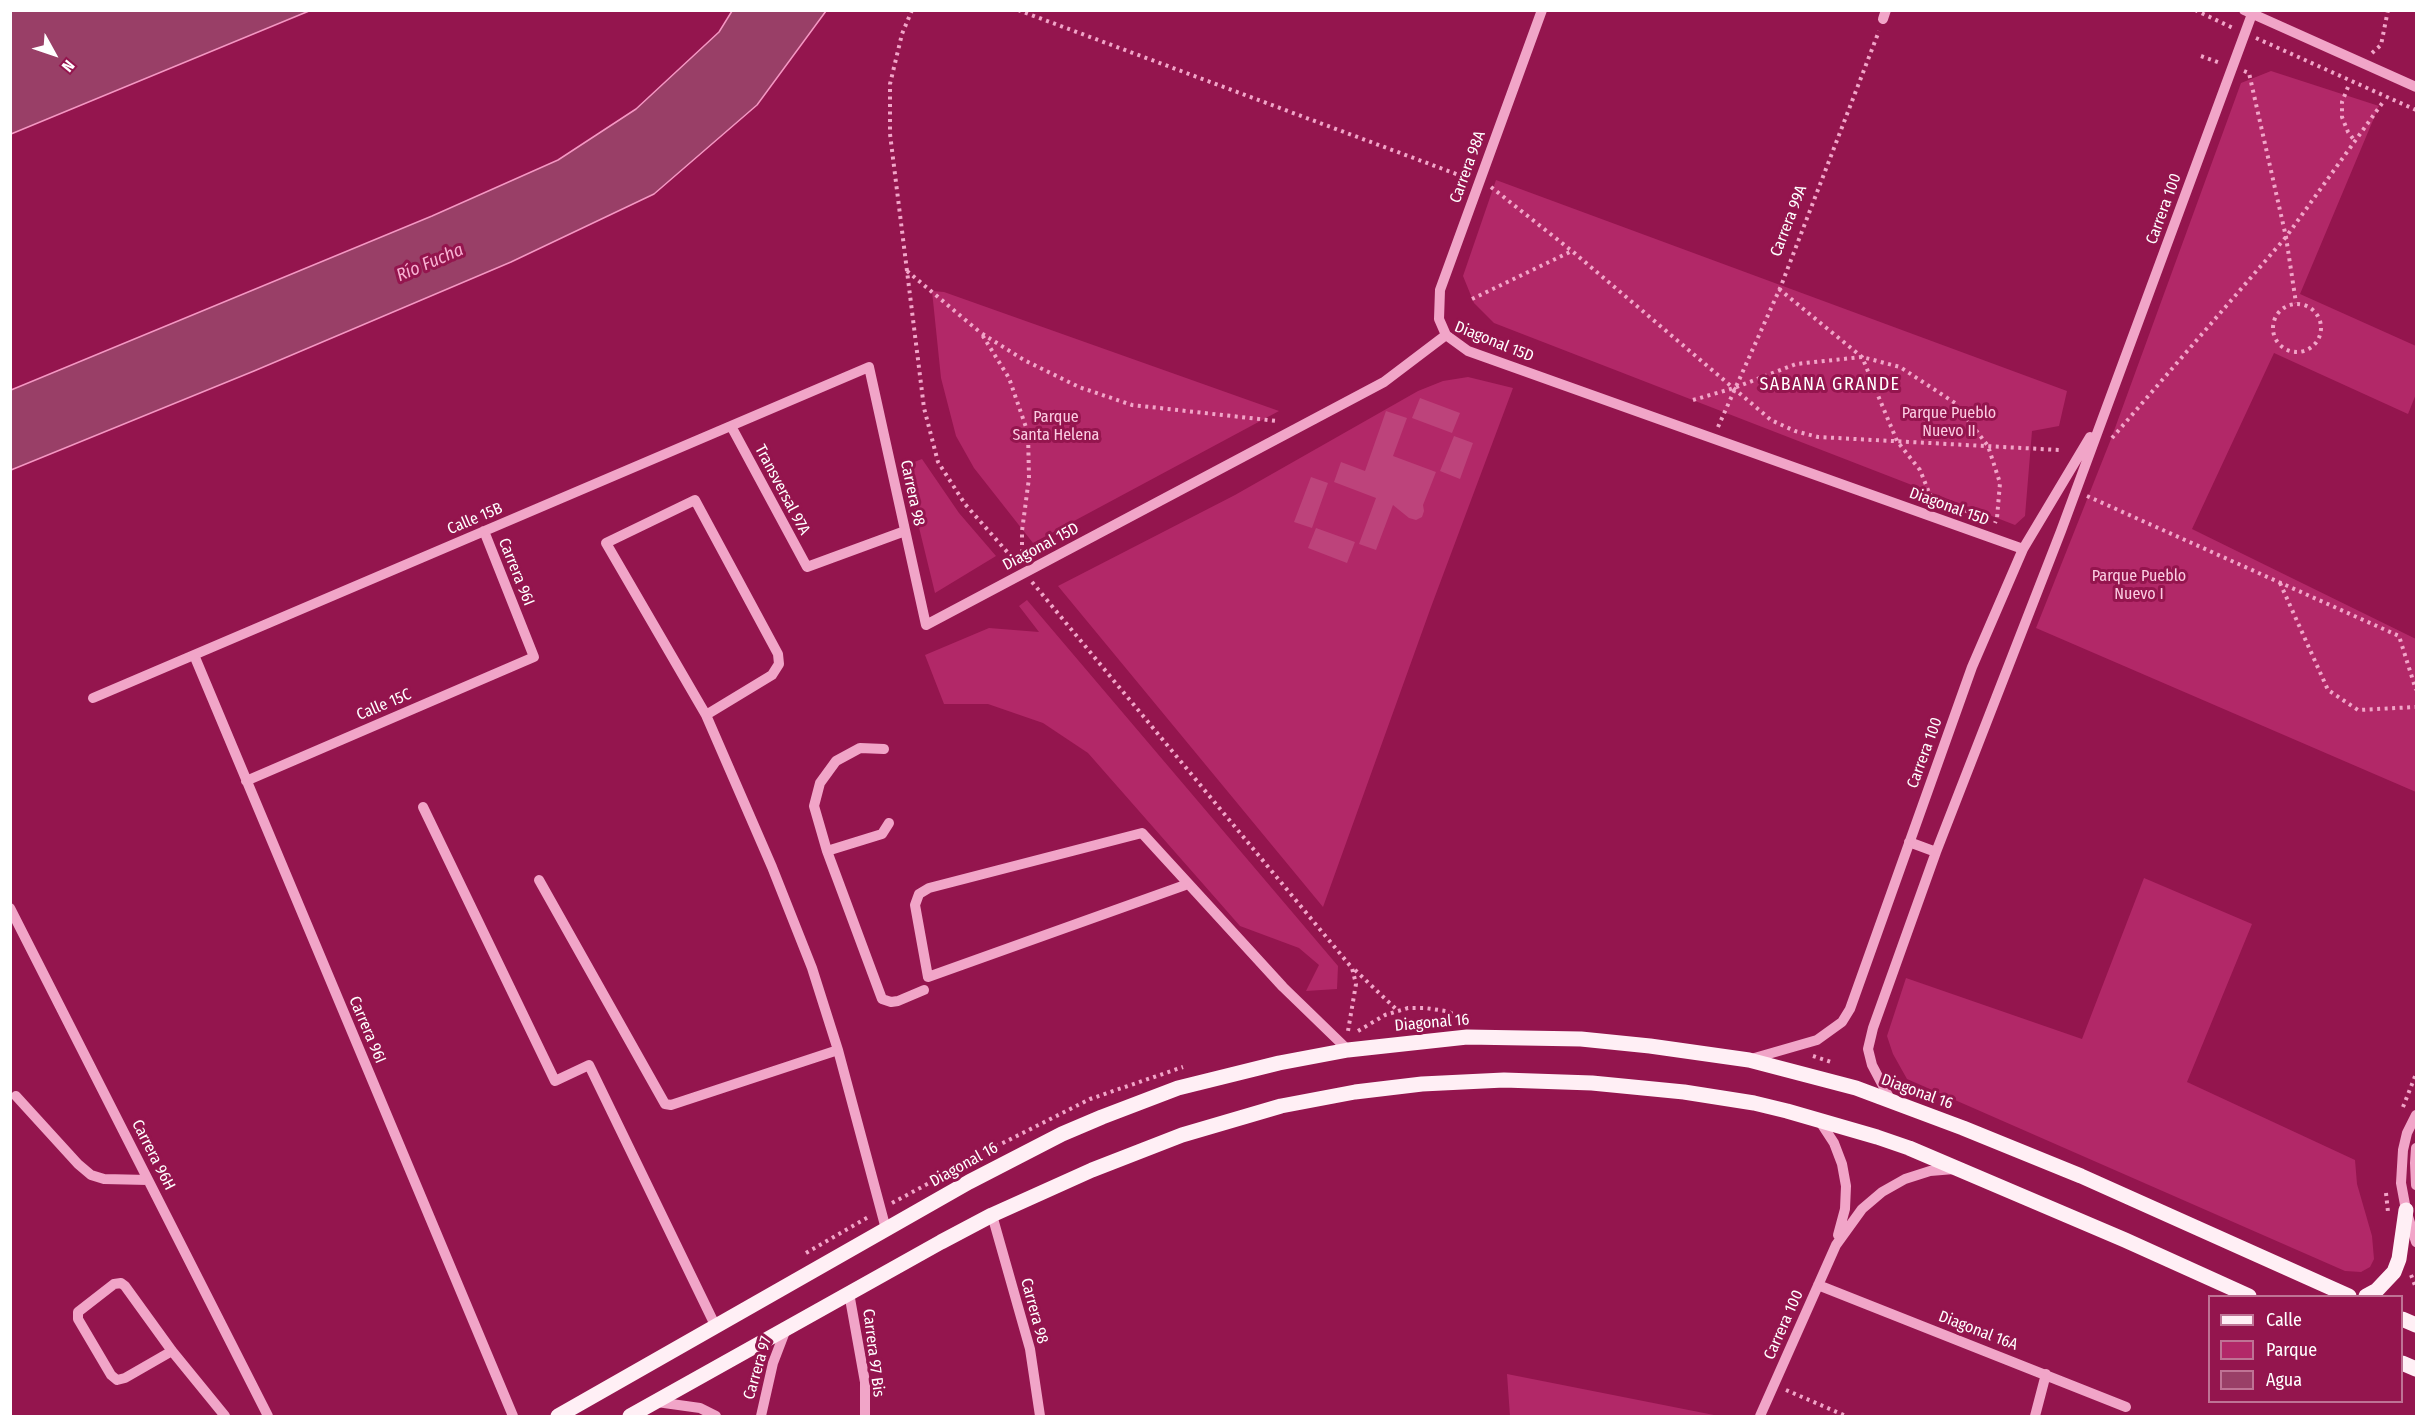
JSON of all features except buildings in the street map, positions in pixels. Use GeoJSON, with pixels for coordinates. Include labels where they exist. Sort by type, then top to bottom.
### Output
{"type":"FeatureCollection","features":[{"type":"Feature","properties":{"kind":"main road","name":"Diagonal 16"},"geometry":{"type":"LineString","coordinates":[[558,1416],[716,1328],[886,1229],[1062,1134],[1137,1103],[1215,1078],[1347,1050],[1467,1037],[1581,1039],[1650,1046],[1749,1060],[1824,1079],[1891,1101],[2081,1176],[2347,1295]]}},
{"type":"Feature","properties":{"kind":"main road"},"geometry":{"type":"LineString","coordinates":[[630,1416],[992,1215],[1138,1151],[1281,1106],[1332,1096],[1422,1084],[1504,1080],[1592,1083],[1719,1097],[1819,1120],[1877,1137],[1961,1169],[2248,1295]]}},
{"type":"Feature","properties":{"kind":"main road"},"geometry":{"type":"LineString","coordinates":[[2368,1295],[2377,1290],[2394,1272],[2399,1259],[2406,1210]]}},
{"type":"Feature","properties":{"kind":"street","name":"Carrera 98A"},"geometry":{"type":"LineString","coordinates":[[1446,335],[1439,319],[1440,290],[1542,10]]}},
{"type":"Feature","properties":{"kind":"street","name":"Carrera 100"},"geometry":{"type":"LineString","coordinates":[[1891,1101],[1872,1065],[1868,1049],[1873,1028],[1936,852],[2075,491],[2233,68],[2245,33],[2248,12]]}},
{"type":"Feature","properties":{"kind":"street"},"geometry":{"type":"LineString","coordinates":[[2248,12],[2416,87]]}},
{"type":"Feature","properties":{"kind":"street","name":"Diagonal 15D"},"geometry":{"type":"LineString","coordinates":[[926,625],[1384,382],[1446,335],[1468,351],[2023,549]]}},
{"type":"Feature","properties":{"kind":"street","name":"Calle 15B"},"geometry":{"type":"LineString","coordinates":[[93,698],[869,368]]}},
{"type":"Feature","properties":{"kind":"street","name":"Carrera 98"},"geometry":{"type":"LineString","coordinates":[[869,368],[926,625]]}},
{"type":"Feature","properties":{"kind":"street","name":"Carrera 100"},"geometry":{"type":"LineString","coordinates":[[1749,1060],[1821,1038],[1833,1031],[1846,1016],[1972,667],[2023,549],[2104,414]]}},
{"type":"Feature","properties":{"kind":"street","name":"Transversal 97A"},"geometry":{"type":"LineString","coordinates":[[731,426],[807,567],[905,531]]}},
{"type":"Feature","properties":{"kind":"street"},"geometry":{"type":"LineString","coordinates":[[706,715],[772,675],[779,664],[778,654],[695,500],[606,543],[706,715],[772,867],[804,948],[838,1050],[886,1229]]}},
{"type":"Feature","properties":{"kind":"street","name":"Carrera 96I"},"geometry":{"type":"LineString","coordinates":[[484,531],[534,657]]}},
{"type":"Feature","properties":{"kind":"street","name":"Carrera 96I"},"geometry":{"type":"LineString","coordinates":[[194,655],[513,1416]]}},
{"type":"Feature","properties":{"kind":"street","name":"Calle 15C"},"geometry":{"type":"LineString","coordinates":[[246,781],[534,657]]}},
{"type":"Feature","properties":{"kind":"street"},"geometry":{"type":"LineString","coordinates":[[884,749],[860,748],[836,762],[820,783],[814,806],[882,999],[891,1002],[898,1001],[924,990]]}},
{"type":"Feature","properties":{"kind":"street"},"geometry":{"type":"LineString","coordinates":[[423,807],[555,1081],[589,1065],[716,1328]]}},
{"type":"Feature","properties":{"kind":"street"},"geometry":{"type":"LineString","coordinates":[[828,851],[882,834],[889,823]]}},
{"type":"Feature","properties":{"kind":"street"},"geometry":{"type":"LineString","coordinates":[[1188,884],[928,977],[915,905],[919,894],[929,888],[1142,833],[1283,987],[1347,1050]]}},
{"type":"Feature","properties":{"kind":"street"},"geometry":{"type":"LineString","coordinates":[[1909,842],[1936,852]]}},
{"type":"Feature","properties":{"kind":"street"},"geometry":{"type":"LineString","coordinates":[[539,880],[665,1104],[671,1105],[838,1050]]}},
{"type":"Feature","properties":{"kind":"street","name":"Carrera 96H"},"geometry":{"type":"LineString","coordinates":[[10,908],[268,1416]]}},
{"type":"Feature","properties":{"kind":"street"},"geometry":{"type":"LineString","coordinates":[[16,1096],[78,1164],[91,1175],[104,1179],[148,1180]]}},
{"type":"Feature","properties":{"kind":"street"},"geometry":{"type":"LineString","coordinates":[[2416,1115],[2407,1134],[2401,1165],[2401,1183],[2406,1210],[2416,1242]]}},
{"type":"Feature","properties":{"kind":"street","name":"Carrera 100"},"geometry":{"type":"LineString","coordinates":[[1760,1416],[1836,1245],[1845,1209],[1846,1186],[1842,1164],[1834,1143],[1819,1120]]}},
{"type":"Feature","properties":{"kind":"street"},"geometry":{"type":"LineString","coordinates":[[2416,1148],[2416,1185]]}},
{"type":"Feature","properties":{"kind":"street","name":"Carrera 100"},"geometry":{"type":"LineString","coordinates":[[1836,1245],[1862,1209],[1882,1192],[1905,1179],[1930,1171],[1961,1169]]}},
{"type":"Feature","properties":{"kind":"street","name":"Carrera 98"},"geometry":{"type":"LineString","coordinates":[[992,1215],[1030,1348],[1040,1416]]}},
{"type":"Feature","properties":{"kind":"street"},"geometry":{"type":"LineString","coordinates":[[172,1351],[125,1378],[117,1380],[111,1375],[83,1329],[78,1319],[78,1312],[81,1307],[114,1284],[121,1283],[225,1416]]}},
{"type":"Feature","properties":{"kind":"street","name":"Diagonal 16A"},"geometry":{"type":"LineString","coordinates":[[1818,1285],[2126,1407]]}},
{"type":"Feature","properties":{"kind":"street","name":"Carrera 97 Bis"},"geometry":{"type":"LineString","coordinates":[[849,1293],[864,1372],[865,1416]]}},
{"type":"Feature","properties":{"kind":"street","name":"Carrera 97"},"geometry":{"type":"LineString","coordinates":[[761,1416],[773,1363],[786,1329]]}},
{"type":"Feature","properties":{"kind":"street"},"geometry":{"type":"LineString","coordinates":[[2035,1416],[2046,1374]]}},
{"type":"Feature","properties":{"kind":"street"},"geometry":{"type":"LineString","coordinates":[[656,1402],[700,1408],[716,1416]]}},
{"type":"Feature","properties":{"kind":"path"},"geometry":{"type":"LineString","coordinates":[[1018,10],[1493,188],[1771,420],[1795,431],[1818,437],[2059,450]]}},
{"type":"Feature","properties":{"kind":"path"},"geometry":{"type":"LineString","coordinates":[[2195,10],[2416,111]]}},
{"type":"Feature","properties":{"kind":"path"},"geometry":{"type":"LineString","coordinates":[[2381,45],[2388,10]]}},
{"type":"Feature","properties":{"kind":"path","name":"Carrera 99A"},"geometry":{"type":"LineString","coordinates":[[1713,439],[1779,289],[1885,15]]}},
{"type":"Feature","properties":{"kind":"path"},"geometry":{"type":"LineString","coordinates":[[2201,56],[2249,73],[2286,237],[2296,303]]}},
{"type":"Feature","properties":{"kind":"path"},"geometry":{"type":"LineString","coordinates":[[2348,87],[2342,102],[2342,117],[2354,140]]}},
{"type":"Feature","properties":{"kind":"path"},"geometry":{"type":"LineString","coordinates":[[2107,443],[2286,237],[2383,102]]}},
{"type":"Feature","properties":{"kind":"path"},"geometry":{"type":"LineString","coordinates":[[1472,299],[1572,252]]}},
{"type":"Feature","properties":{"kind":"path"},"geometry":{"type":"LineString","coordinates":[[907,271],[981,333],[1024,360],[1079,387],[1132,405],[1302,425]]}},
{"type":"Feature","properties":{"kind":"path"},"geometry":{"type":"LineString","coordinates":[[1779,289],[1862,357],[1897,441],[1920,470],[1930,495],[1974,514]]}},
{"type":"Feature","properties":{"kind":"path"},"geometry":{"type":"LineString","coordinates":[[2296,303],[2310,307],[2320,320],[2321,327],[2317,342],[2297,353],[2289,351],[2275,341],[2272,324],[2280,309],[2296,303]]}},
{"type":"Feature","properties":{"kind":"path"},"geometry":{"type":"LineString","coordinates":[[981,333],[1009,378],[1028,433],[1029,478],[1021,551],[1025,573]]}},
{"type":"Feature","properties":{"kind":"path"},"geometry":{"type":"LineString","coordinates":[[1693,400],[1734,388],[1796,364],[1862,357],[1900,367],[1955,403],[1988,446],[2000,483],[1998,518],[1995,524],[1984,519]]}},
{"type":"Feature","properties":{"kind":"path"},"geometry":{"type":"LineString","coordinates":[[2075,491],[2398,636],[2416,690]]}},
{"type":"Feature","properties":{"kind":"path"},"geometry":{"type":"LineString","coordinates":[[2280,583],[2328,690],[2358,710],[2416,707]]}},
{"type":"Feature","properties":{"kind":"path"},"geometry":{"type":"LineString","coordinates":[[1352,968],[1397,1010]]}},
{"type":"Feature","properties":{"kind":"path"},"geometry":{"type":"LineString","coordinates":[[1334,1036],[1354,1032],[1397,1010],[1425,1008],[1446,1011],[1471,1021]]}},
{"type":"Feature","properties":{"kind":"path"},"geometry":{"type":"LineString","coordinates":[[1788,1049],[1833,1063]]}},
{"type":"Feature","properties":{"kind":"path"},"geometry":{"type":"LineString","coordinates":[[981,1155],[1090,1098],[1171,1070],[1193,1065]]}},
{"type":"Feature","properties":{"kind":"path"},"geometry":{"type":"LineString","coordinates":[[800,1257],[941,1176]]}},
{"type":"Feature","properties":{"kind":"path"},"geometry":{"type":"LineString","coordinates":[[1783,1389],[1846,1416]]}},
{"type":"Feature","properties":{"kind":"green space","name":"Parque Pueblo Nuevo I"},"geometry":{"type":"Polygon","coordinates":[[[2271,71],[2379,106],[2300,294],[2416,346],[2416,394],[2408,414],[2274,353],[2192,529],[2416,639],[2416,792],[2036,628],[2111,439],[2241,83],[2271,71]]]}},
{"type":"Feature","properties":{"kind":"green space","name":"Parque Pueblo Nuevo II"},"geometry":{"type":"Polygon","coordinates":[[[1496,180],[2067,391],[2059,426],[2032,431],[2025,516],[2015,525],[1494,323],[1474,303],[1463,276],[1496,180]]]}},
{"type":"Feature","properties":{"kind":"green space","name":"Parque Santa Helena"},"geometry":{"type":"Polygon","coordinates":[[[932,291],[944,292],[1279,411],[1033,543],[974,468],[956,436],[941,378],[932,291]]]}},
{"type":"Feature","properties":{"kind":"green space"},"geometry":{"type":"Polygon","coordinates":[[[1468,377],[1513,388],[1323,907],[1058,586],[1235,495],[1418,391],[1443,381],[1468,377]]]}},
{"type":"Feature","properties":{"kind":"green space"},"geometry":{"type":"Polygon","coordinates":[[[922,459],[959,513],[996,556],[935,593],[904,466],[922,459]]]}},
{"type":"Feature","properties":{"kind":"green space"},"geometry":{"type":"Polygon","coordinates":[[[1027,600],[1338,966],[1337,989],[1306,991],[1319,965],[1299,948],[1240,926],[1088,753],[1043,723],[988,704],[944,704],[925,655],[989,628],[1039,632],[1019,606],[1027,600]]]}},
{"type":"Feature","properties":{"kind":"green space"},"geometry":{"type":"Polygon","coordinates":[[[2144,878],[2252,924],[2187,1082],[2355,1160],[2357,1184],[2372,1236],[2374,1259],[2370,1267],[2361,1272],[2345,1271],[1907,1079],[1893,1054],[1887,1036],[1906,978],[2082,1039],[2144,878]]]}},
{"type":"Feature","properties":{"kind":"green space"},"geometry":{"type":"Polygon","coordinates":[[[1507,1374],[1719,1416],[1510,1416],[1507,1374]]]}},
{"type":"Feature","properties":{"kind":"water"},"geometry":{"type":"Polygon","coordinates":[[[11,10],[309,10],[309,11],[11,134],[11,10]]]}},
{"type":"Feature","properties":{"kind":"water","name":"Río Fucha"},"geometry":{"type":"Polygon","coordinates":[[[732,11],[826,11],[757,105],[654,194],[511,262],[254,371],[11,470],[11,390],[432,216],[558,160],[636,109],[719,32],[732,11]]]}},
{"type":"Feature","properties":{"kind":"district","name":"SABANA GRANDE"},"geometry":{"type":"Point","coordinates":[1830,385]}}]}
